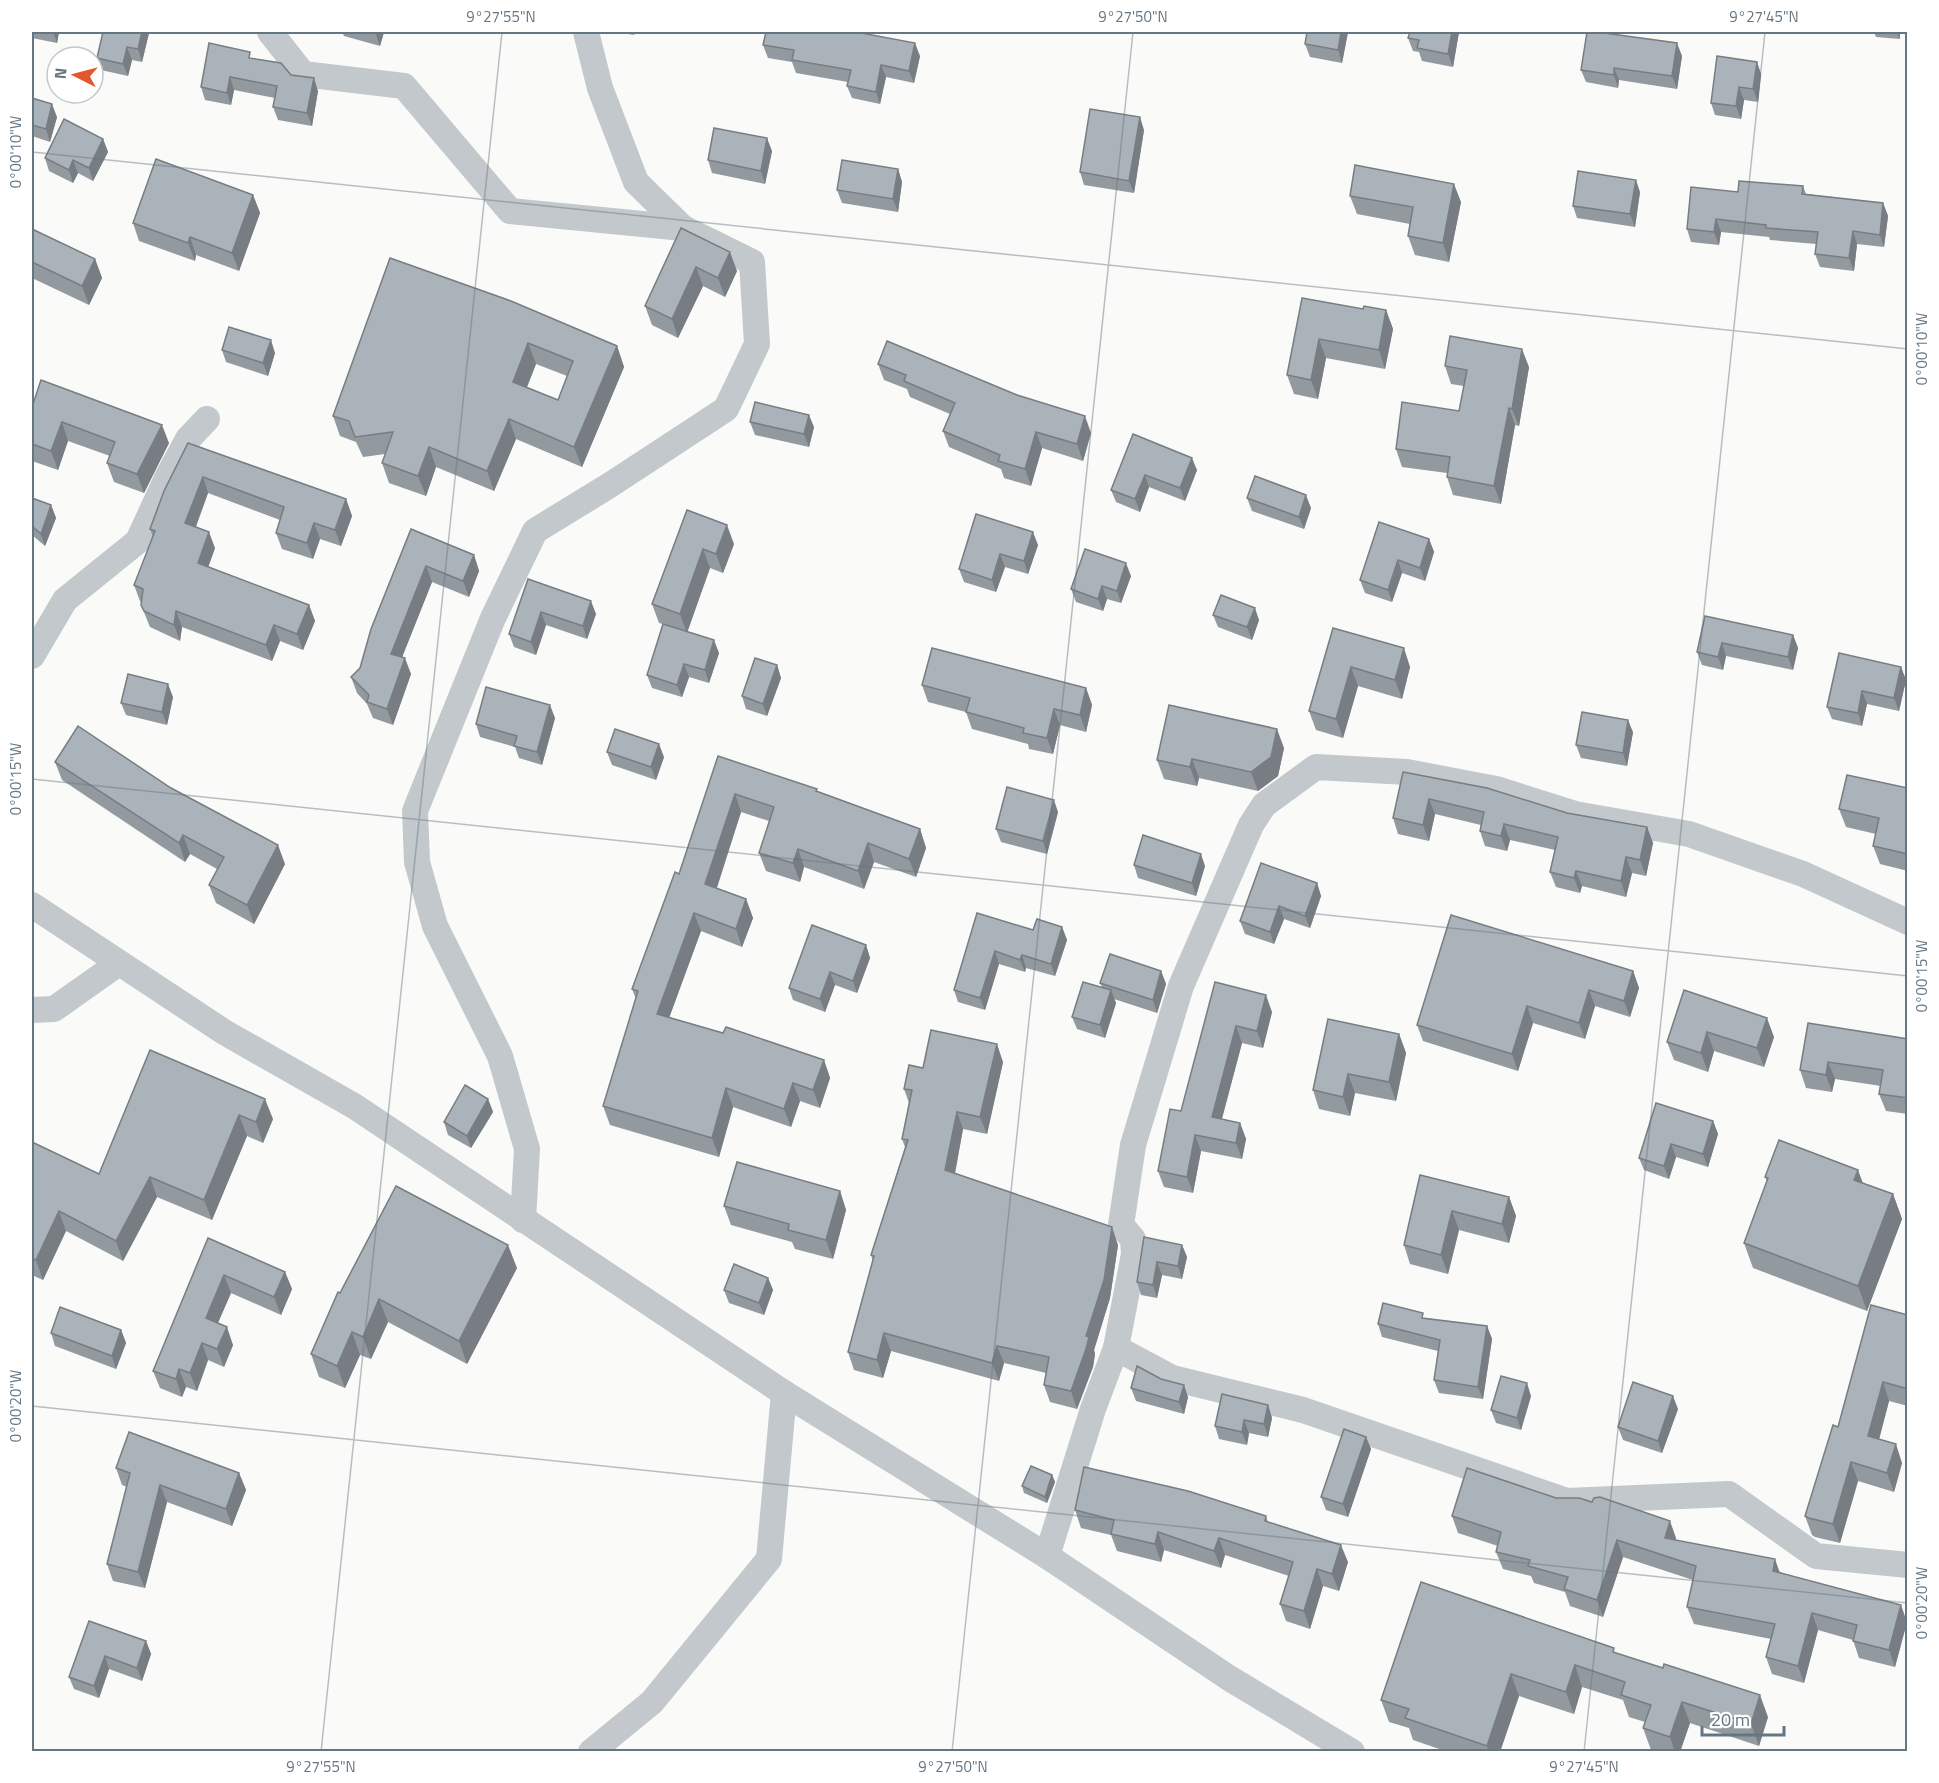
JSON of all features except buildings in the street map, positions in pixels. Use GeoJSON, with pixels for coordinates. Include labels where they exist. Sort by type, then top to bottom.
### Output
{"type":"FeatureCollection","features":[{"type":"Feature","properties":{"kind":"street"},"geometry":{"type":"LineString","coordinates":[[270,32],[303,74],[404,86],[510,211],[683,228]]}},
{"type":"Feature","properties":{"kind":"street"},"geometry":{"type":"LineString","coordinates":[[523,1220],[527,1149],[500,1056],[435,926],[417,862],[415,811],[493,618],[535,531],[726,409],[757,344],[752,262],[683,228],[636,182],[600,88],[586,32]]}},
{"type":"Feature","properties":{"kind":"street"},"geometry":{"type":"LineString","coordinates":[[32,656],[65,600],[138,541],[188,439],[207,419]]}},
{"type":"Feature","properties":{"kind":"street"},"geometry":{"type":"LineString","coordinates":[[1047,1556],[1093,1409],[1116,1348],[1134,1254],[1133,1239],[1121,1225],[1133,1145],[1181,986],[1251,825],[1264,805],[1316,767],[1407,772],[1496,789],[1575,814],[1689,834],[1803,873],[1908,922]]}},
{"type":"Feature","properties":{"kind":"street"},"geometry":{"type":"LineString","coordinates":[[32,905],[224,1032],[354,1106],[784,1392],[1047,1556],[1229,1678],[1352,1752]]}},
{"type":"Feature","properties":{"kind":"street"},"geometry":{"type":"LineString","coordinates":[[32,1010],[54,1009],[120,963]]}},
{"type":"Feature","properties":{"kind":"street"},"geometry":{"type":"LineString","coordinates":[[1116,1348],[1172,1378],[1303,1410],[1567,1501],[1729,1494],[1816,1556],[1908,1566]]}},
{"type":"Feature","properties":{"kind":"street"},"geometry":{"type":"LineString","coordinates":[[591,1752],[651,1702],[769,1559],[784,1392]]}}]}
